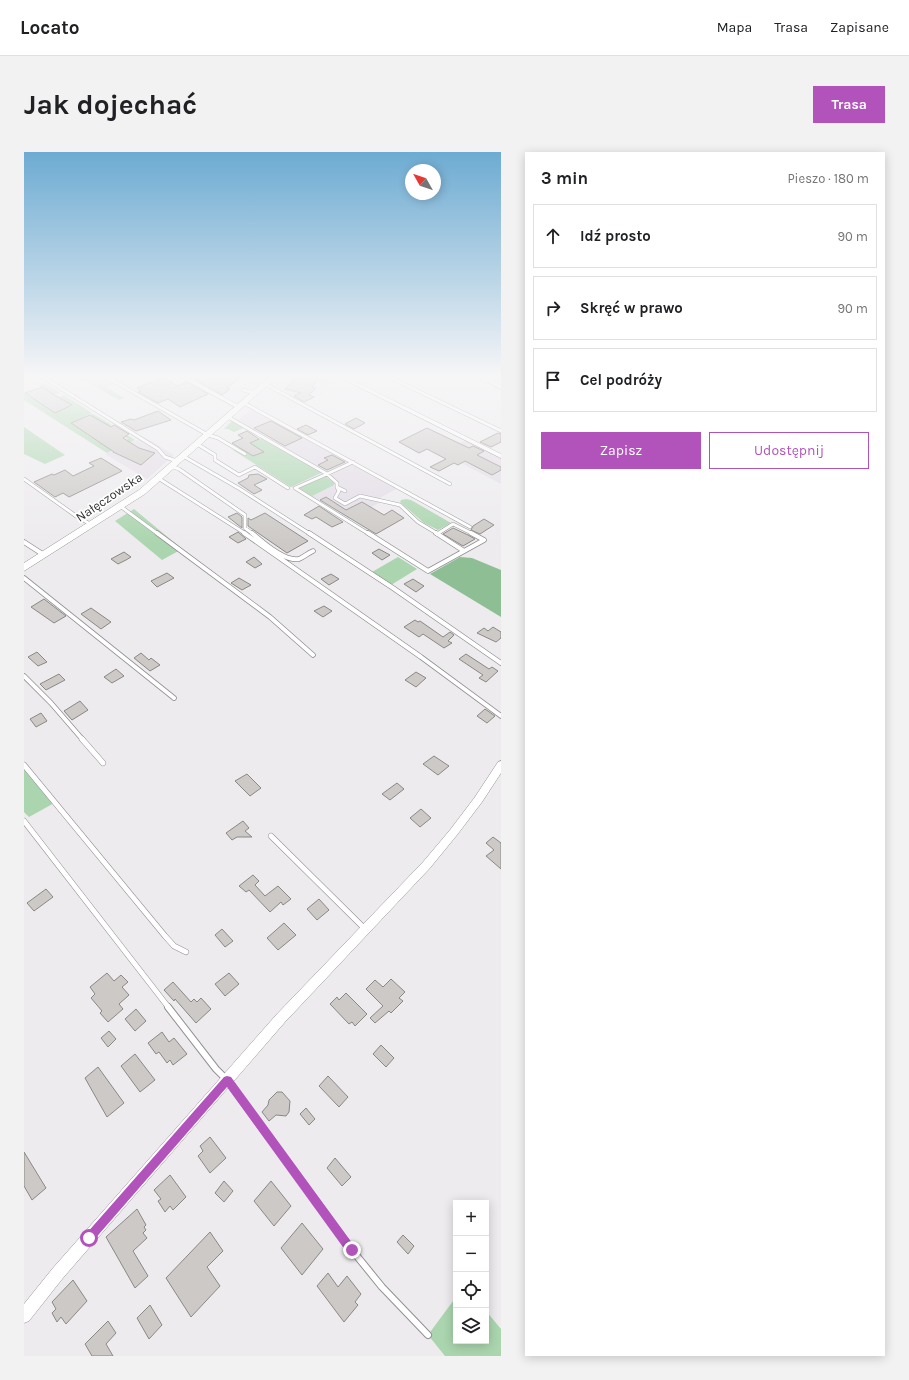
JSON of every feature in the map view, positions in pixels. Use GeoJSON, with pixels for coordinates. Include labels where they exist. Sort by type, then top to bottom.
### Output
{"type":"FeatureCollection","features":[{"type":"Feature","properties":{"kind":"main road","name":"Nałęczowska"},"geometry":{"type":"LineString","coordinates":[[24,568],[142,492],[211,432]]}},
{"type":"Feature","properties":{"kind":"street"},"geometry":{"type":"LineString","coordinates":[[453,432],[501,456]]}},
{"type":"Feature","properties":{"kind":"street"},"geometry":{"type":"LineString","coordinates":[[24,1315],[58,1273],[281,1019],[437,852],[488,788],[501,765]]}},
{"type":"Feature","properties":{"kind":"lane"},"geometry":{"type":"LineString","coordinates":[[131,432],[158,449],[167,458],[240,489],[393,588],[501,663]]}},
{"type":"Feature","properties":{"kind":"lane"},"geometry":{"type":"LineString","coordinates":[[203,432],[218,438],[245,454]]}},
{"type":"Feature","properties":{"kind":"lane"},"geometry":{"type":"LineString","coordinates":[[257,432],[327,474],[337,483],[337,488],[339,491],[335,498],[345,504],[360,496],[400,504],[418,522],[464,551]]}},
{"type":"Feature","properties":{"kind":"lane"},"geometry":{"type":"LineString","coordinates":[[294,432],[470,527]]}},
{"type":"Feature","properties":{"kind":"lane"},"geometry":{"type":"LineString","coordinates":[[354,432],[450,484]]}},
{"type":"Feature","properties":{"kind":"lane"},"geometry":{"type":"LineString","coordinates":[[197,444],[215,455],[215,460],[239,475],[255,467],[288,488]]}},
{"type":"Feature","properties":{"kind":"lane"},"geometry":{"type":"LineString","coordinates":[[177,461],[179,469],[245,515],[245,528],[283,555],[297,560],[313,550]]}},
{"type":"Feature","properties":{"kind":"lane"},"geometry":{"type":"LineString","coordinates":[[352,462],[362,470]]}},
{"type":"Feature","properties":{"kind":"lane"},"geometry":{"type":"LineString","coordinates":[[352,462],[295,488],[428,571],[484,540],[453,524],[437,534]]}},
{"type":"Feature","properties":{"kind":"lane"},"geometry":{"type":"LineString","coordinates":[[158,478],[170,484],[256,541],[421,657],[501,716]]}},
{"type":"Feature","properties":{"kind":"lane"},"geometry":{"type":"LineString","coordinates":[[24,479],[76,516],[92,525]]}},
{"type":"Feature","properties":{"kind":"lane"},"geometry":{"type":"LineString","coordinates":[[337,488],[345,491]]}},
{"type":"Feature","properties":{"kind":"lane"},"geometry":{"type":"LineString","coordinates":[[120,506],[270,617],[313,655]]}},
{"type":"Feature","properties":{"kind":"lane"},"geometry":{"type":"LineString","coordinates":[[24,542],[44,555]]}},
{"type":"Feature","properties":{"kind":"lane"},"geometry":{"type":"LineString","coordinates":[[24,578],[174,698]]}},
{"type":"Feature","properties":{"kind":"lane"},"geometry":{"type":"LineString","coordinates":[[24,676],[51,703],[103,763]]}},
{"type":"Feature","properties":{"kind":"lane"},"geometry":{"type":"LineString","coordinates":[[24,765],[165,936],[174,946],[186,952]]}},
{"type":"Feature","properties":{"kind":"lane"},"geometry":{"type":"LineString","coordinates":[[24,821],[216,1069],[227,1080],[352,1250],[382,1287],[428,1335]]}},
{"type":"Feature","properties":{"kind":"lane"},"geometry":{"type":"LineString","coordinates":[[271,836],[365,929]]}},
{"type":"Feature","properties":{"kind":"shaded area"},"geometry":{"type":"Polygon","coordinates":[[[256,432],[297,432],[398,488],[376,500],[379,503],[346,520],[291,487],[324,472],[256,432]]]}},
{"type":"Feature","properties":{"kind":"shaded area"},"geometry":{"type":"Polygon","coordinates":[[[144,437],[174,455],[147,479],[105,454],[144,437]]]}},
{"type":"Feature","properties":{"kind":"shaded area"},"geometry":{"type":"Polygon","coordinates":[[[466,440],[501,457],[501,484],[440,452],[466,440]]]}},
{"type":"Feature","properties":{"kind":"green space"},"geometry":{"type":"Polygon","coordinates":[[[24,432],[32,432],[65,455],[45,464],[24,454],[24,432]]]}},
{"type":"Feature","properties":{"kind":"green space"},"geometry":{"type":"Polygon","coordinates":[[[74,432],[91,432],[86,434],[91,437],[102,432],[124,441],[128,439],[118,432],[123,432],[135,440],[107,453],[74,432]]]}},
{"type":"Feature","properties":{"kind":"green space"},"geometry":{"type":"Polygon","coordinates":[[[251,432],[255,432],[323,472],[291,487],[233,450],[261,438],[251,432]]]}},
{"type":"Feature","properties":{"kind":"green space"},"geometry":{"type":"Polygon","coordinates":[[[325,476],[334,483],[334,485],[312,496],[299,488],[325,476]]]}},
{"type":"Feature","properties":{"kind":"green space"},"geometry":{"type":"Polygon","coordinates":[[[401,500],[411,500],[451,523],[438,530],[424,523],[400,502],[401,500]]]}},
{"type":"Feature","properties":{"kind":"green space"},"geometry":{"type":"Polygon","coordinates":[[[134,509],[182,549],[162,560],[115,521],[134,509]]]}},
{"type":"Feature","properties":{"kind":"green space"},"geometry":{"type":"Polygon","coordinates":[[[398,557],[417,569],[391,585],[372,572],[398,557]]]}},
{"type":"Feature","properties":{"kind":"green space"},"geometry":{"type":"Polygon","coordinates":[[[460,557],[472,558],[501,570],[501,617],[430,574],[460,557]]]}},
{"type":"Feature","properties":{"kind":"green space"},"geometry":{"type":"Polygon","coordinates":[[[24,764],[56,802],[29,817],[24,812],[24,764]]]}},
{"type":"Feature","properties":{"kind":"green space"},"geometry":{"type":"Polygon","coordinates":[[[453,1301],[453,1344],[489,1344],[489,1315],[501,1329],[501,1356],[445,1356],[428,1335],[453,1301]]]}},
{"type":"Feature","properties":{"kind":"building"},"geometry":{"type":"Polygon","coordinates":[[[85,432],[126,432],[129,434],[123,438],[139,448],[155,453],[141,465],[114,452],[85,432]]]}},
{"type":"Feature","properties":{"kind":"building"},"geometry":{"type":"Polygon","coordinates":[[[249,432],[259,439],[250,443],[264,452],[253,456],[232,443],[243,438],[238,435],[249,432]]]}},
{"type":"Feature","properties":{"kind":"building"},"geometry":{"type":"Polygon","coordinates":[[[261,432],[291,432],[302,438],[285,446],[261,432]]]}},
{"type":"Feature","properties":{"kind":"building"},"geometry":{"type":"Polygon","coordinates":[[[303,432],[314,432],[308,435],[303,432]]]}},
{"type":"Feature","properties":{"kind":"building"},"geometry":{"type":"Polygon","coordinates":[[[419,432],[436,432],[469,448],[473,446],[484,451],[477,455],[501,467],[501,470],[492,475],[465,461],[458,465],[454,463],[439,471],[430,467],[446,459],[427,449],[419,453],[399,442],[419,432]]]}},
{"type":"Feature","properties":{"kind":"building"},"geometry":{"type":"Polygon","coordinates":[[[498,433],[501,434],[501,442],[491,447],[480,442],[498,433]]]}},
{"type":"Feature","properties":{"kind":"building"},"geometry":{"type":"Polygon","coordinates":[[[332,455],[345,462],[327,470],[318,465],[328,460],[324,458],[332,455]]]}},
{"type":"Feature","properties":{"kind":"building"},"geometry":{"type":"Polygon","coordinates":[[[101,458],[122,471],[69,497],[63,493],[55,497],[34,482],[65,470],[73,476],[94,466],[89,463],[101,458]]]}},
{"type":"Feature","properties":{"kind":"building"},"geometry":{"type":"Polygon","coordinates":[[[258,474],[267,479],[254,485],[262,490],[254,494],[238,483],[248,478],[249,475],[258,474]]]}},
{"type":"Feature","properties":{"kind":"building"},"geometry":{"type":"Polygon","coordinates":[[[326,497],[346,510],[362,502],[384,515],[392,510],[404,518],[376,534],[320,500],[326,497]]]}},
{"type":"Feature","properties":{"kind":"building"},"geometry":{"type":"Polygon","coordinates":[[[319,506],[343,522],[332,527],[316,517],[312,519],[304,515],[319,506]]]}},
{"type":"Feature","properties":{"kind":"building"},"geometry":{"type":"Polygon","coordinates":[[[237,513],[242,517],[242,528],[228,517],[237,513]]]}},
{"type":"Feature","properties":{"kind":"building"},"geometry":{"type":"Polygon","coordinates":[[[265,513],[308,541],[287,553],[248,526],[248,518],[251,520],[265,513]]]}},
{"type":"Feature","properties":{"kind":"building"},"geometry":{"type":"Polygon","coordinates":[[[484,519],[494,525],[480,534],[471,530],[473,526],[484,519]]]}},
{"type":"Feature","properties":{"kind":"building"},"geometry":{"type":"Polygon","coordinates":[[[453,528],[475,539],[463,546],[443,534],[453,528]]]}},
{"type":"Feature","properties":{"kind":"building"},"geometry":{"type":"Polygon","coordinates":[[[238,532],[246,539],[238,543],[229,537],[238,532]]]}},
{"type":"Feature","properties":{"kind":"building"},"geometry":{"type":"Polygon","coordinates":[[[379,549],[390,555],[382,560],[372,553],[379,549]]]}},
{"type":"Feature","properties":{"kind":"building"},"geometry":{"type":"Polygon","coordinates":[[[124,552],[131,557],[118,564],[111,559],[124,552]]]}},
{"type":"Feature","properties":{"kind":"building"},"geometry":{"type":"Polygon","coordinates":[[[254,557],[262,564],[255,568],[246,562],[254,557]]]}},
{"type":"Feature","properties":{"kind":"building"},"geometry":{"type":"Polygon","coordinates":[[[167,573],[174,578],[157,587],[151,581],[167,573]]]}},
{"type":"Feature","properties":{"kind":"building"},"geometry":{"type":"Polygon","coordinates":[[[331,574],[339,579],[329,585],[321,579],[331,574]]]}},
{"type":"Feature","properties":{"kind":"building"},"geometry":{"type":"Polygon","coordinates":[[[239,578],[251,585],[242,590],[231,583],[239,578]]]}},
{"type":"Feature","properties":{"kind":"building"},"geometry":{"type":"Polygon","coordinates":[[[413,579],[424,586],[416,592],[404,584],[413,579]]]}},
{"type":"Feature","properties":{"kind":"building"},"geometry":{"type":"Polygon","coordinates":[[[44,599],[66,616],[54,623],[31,607],[44,599]]]}},
{"type":"Feature","properties":{"kind":"building"},"geometry":{"type":"Polygon","coordinates":[[[324,606],[332,611],[323,617],[314,611],[324,606]]]}},
{"type":"Feature","properties":{"kind":"building"},"geometry":{"type":"Polygon","coordinates":[[[91,608],[111,622],[101,629],[81,614],[91,608]]]}},
{"type":"Feature","properties":{"kind":"building"},"geometry":{"type":"Polygon","coordinates":[[[415,620],[418,622],[420,621],[443,637],[450,632],[454,635],[448,641],[452,643],[444,648],[423,634],[419,637],[404,627],[415,620]]]}},
{"type":"Feature","properties":{"kind":"building"},"geometry":{"type":"Polygon","coordinates":[[[493,627],[501,632],[501,638],[496,642],[477,633],[484,628],[488,631],[493,627]]]}},
{"type":"Feature","properties":{"kind":"building"},"geometry":{"type":"Polygon","coordinates":[[[37,652],[47,662],[38,666],[28,657],[37,652]]]}},
{"type":"Feature","properties":{"kind":"building"},"geometry":{"type":"Polygon","coordinates":[[[141,653],[149,660],[151,658],[160,665],[150,671],[134,658],[141,653]]]}},
{"type":"Feature","properties":{"kind":"building"},"geometry":{"type":"Polygon","coordinates":[[[466,654],[489,669],[492,667],[498,671],[486,682],[479,678],[483,675],[459,659],[466,654]]]}},
{"type":"Feature","properties":{"kind":"building"},"geometry":{"type":"Polygon","coordinates":[[[116,669],[124,676],[112,683],[104,677],[116,669]]]}},
{"type":"Feature","properties":{"kind":"building"},"geometry":{"type":"Polygon","coordinates":[[[416,672],[426,678],[416,687],[405,680],[416,672]]]}},
{"type":"Feature","properties":{"kind":"building"},"geometry":{"type":"Polygon","coordinates":[[[59,674],[65,680],[46,690],[40,684],[59,674]]]}},
{"type":"Feature","properties":{"kind":"building"},"geometry":{"type":"Polygon","coordinates":[[[80,701],[88,710],[72,720],[64,711],[80,701]]]}},
{"type":"Feature","properties":{"kind":"building"},"geometry":{"type":"Polygon","coordinates":[[[485,709],[495,716],[487,723],[477,716],[485,709]]]}},
{"type":"Feature","properties":{"kind":"building"},"geometry":{"type":"Polygon","coordinates":[[[41,713],[47,721],[36,727],[30,719],[41,713]]]}},
{"type":"Feature","properties":{"kind":"building"},"geometry":{"type":"Polygon","coordinates":[[[434,756],[449,766],[438,775],[423,764],[434,756]]]}},
{"type":"Feature","properties":{"kind":"building"},"geometry":{"type":"Polygon","coordinates":[[[247,774],[261,788],[250,796],[235,781],[247,774]]]}},
{"type":"Feature","properties":{"kind":"building"},"geometry":{"type":"Polygon","coordinates":[[[397,783],[404,789],[390,800],[382,794],[397,783]]]}},
{"type":"Feature","properties":{"kind":"building"},"geometry":{"type":"Polygon","coordinates":[[[421,809],[431,818],[420,827],[410,818],[421,809]]]}},
{"type":"Feature","properties":{"kind":"building"},"geometry":{"type":"Polygon","coordinates":[[[243,821],[249,828],[245,831],[252,837],[237,837],[232,840],[226,833],[243,821]]]}},
{"type":"Feature","properties":{"kind":"building"},"geometry":{"type":"Polygon","coordinates":[[[493,837],[501,843],[501,869],[486,856],[494,850],[486,843],[493,837]]]}},
{"type":"Feature","properties":{"kind":"building"},"geometry":{"type":"Polygon","coordinates":[[[253,875],[259,881],[255,885],[265,896],[278,886],[291,899],[283,905],[281,902],[270,912],[249,890],[246,892],[239,886],[253,875]]]}},
{"type":"Feature","properties":{"kind":"building"},"geometry":{"type":"Polygon","coordinates":[[[46,889],[53,897],[34,911],[27,903],[46,889]]]}},
{"type":"Feature","properties":{"kind":"building"},"geometry":{"type":"Polygon","coordinates":[[[319,899],[329,910],[317,920],[307,909],[319,899]]]}},
{"type":"Feature","properties":{"kind":"building"},"geometry":{"type":"Polygon","coordinates":[[[284,923],[296,935],[278,950],[267,938],[284,923]]]}},
{"type":"Feature","properties":{"kind":"building"},"geometry":{"type":"Polygon","coordinates":[[[222,929],[233,941],[225,947],[215,935],[222,929]]]}},
{"type":"Feature","properties":{"kind":"building"},"geometry":{"type":"Polygon","coordinates":[[[107,973],[114,981],[121,975],[128,982],[122,987],[129,995],[119,1004],[123,1009],[108,1022],[100,1013],[102,1011],[91,998],[95,994],[90,987],[107,973]]]}},
{"type":"Feature","properties":{"kind":"building"},"geometry":{"type":"Polygon","coordinates":[[[229,973],[239,984],[225,996],[215,984],[229,973]]]}},
{"type":"Feature","properties":{"kind":"building"},"geometry":{"type":"Polygon","coordinates":[[[391,979],[405,992],[399,998],[403,1001],[391,1013],[389,1011],[375,1023],[370,1018],[383,1006],[366,989],[375,980],[383,987],[391,979]]]}},
{"type":"Feature","properties":{"kind":"building"},"geometry":{"type":"Polygon","coordinates":[[[173,982],[191,1002],[194,999],[197,1002],[201,998],[211,1009],[196,1023],[175,999],[174,1001],[164,990],[173,982]]]}},
{"type":"Feature","properties":{"kind":"building"},"geometry":{"type":"Polygon","coordinates":[[[346,993],[367,1014],[355,1026],[352,1022],[349,1024],[330,1004],[337,997],[339,1000],[346,993]]]}},
{"type":"Feature","properties":{"kind":"building"},"geometry":{"type":"Polygon","coordinates":[[[136,1009],[146,1021],[135,1031],[125,1019],[136,1009]]]}},
{"type":"Feature","properties":{"kind":"building"},"geometry":{"type":"Polygon","coordinates":[[[109,1031],[116,1039],[108,1047],[101,1038],[109,1031]]]}},
{"type":"Feature","properties":{"kind":"building"},"geometry":{"type":"Polygon","coordinates":[[[162,1032],[169,1042],[174,1038],[187,1054],[173,1065],[170,1060],[167,1063],[159,1052],[156,1054],[148,1043],[162,1032]]]}},
{"type":"Feature","properties":{"kind":"building"},"geometry":{"type":"Polygon","coordinates":[[[381,1045],[394,1058],[386,1067],[373,1054],[381,1045]]]}},
{"type":"Feature","properties":{"kind":"building"},"geometry":{"type":"Polygon","coordinates":[[[135,1054],[155,1080],[140,1092],[121,1066],[135,1054]]]}},
{"type":"Feature","properties":{"kind":"building"},"geometry":{"type":"Polygon","coordinates":[[[98,1067],[124,1103],[107,1117],[85,1078],[98,1067]]]}},
{"type":"Feature","properties":{"kind":"building"},"geometry":{"type":"Polygon","coordinates":[[[328,1076],[348,1097],[339,1107],[319,1086],[328,1076]]]}},
{"type":"Feature","properties":{"kind":"building"},"geometry":{"type":"Polygon","coordinates":[[[277,1092],[282,1092],[290,1101],[289,1112],[286,1116],[276,1115],[269,1121],[262,1112],[268,1105],[269,1100],[277,1092]]]}},
{"type":"Feature","properties":{"kind":"building"},"geometry":{"type":"Polygon","coordinates":[[[306,1108],[315,1119],[309,1125],[300,1114],[306,1108]]]}},
{"type":"Feature","properties":{"kind":"building"},"geometry":{"type":"Polygon","coordinates":[[[210,1137],[226,1158],[210,1173],[198,1156],[203,1151],[200,1146],[210,1137]]]}},
{"type":"Feature","properties":{"kind":"building"},"geometry":{"type":"Polygon","coordinates":[[[24,1152],[46,1188],[32,1200],[24,1186],[24,1152]]]}},
{"type":"Feature","properties":{"kind":"building"},"geometry":{"type":"Polygon","coordinates":[[[335,1158],[351,1177],[342,1186],[327,1168],[335,1158]]]}},
{"type":"Feature","properties":{"kind":"building"},"geometry":{"type":"Polygon","coordinates":[[[170,1175],[186,1197],[173,1210],[170,1206],[165,1212],[158,1201],[161,1199],[154,1190],[170,1175]]]}},
{"type":"Feature","properties":{"kind":"building"},"geometry":{"type":"Polygon","coordinates":[[[224,1181],[233,1191],[224,1202],[215,1193],[224,1181]]]}},
{"type":"Feature","properties":{"kind":"building"},"geometry":{"type":"Polygon","coordinates":[[[271,1181],[291,1206],[274,1226],[254,1201],[271,1181]]]}},
{"type":"Feature","properties":{"kind":"building"},"geometry":{"type":"Polygon","coordinates":[[[137,1209],[146,1225],[144,1227],[146,1230],[143,1233],[147,1238],[133,1251],[148,1276],[135,1288],[106,1237],[137,1209]]]}},
{"type":"Feature","properties":{"kind":"building"},"geometry":{"type":"Polygon","coordinates":[[[302,1223],[323,1249],[302,1275],[281,1248],[302,1223]]]}},
{"type":"Feature","properties":{"kind":"building"},"geometry":{"type":"Polygon","coordinates":[[[210,1232],[223,1251],[207,1267],[220,1286],[191,1317],[166,1278],[210,1232]]]}},
{"type":"Feature","properties":{"kind":"building"},"geometry":{"type":"Polygon","coordinates":[[[403,1235],[414,1246],[408,1254],[397,1242],[403,1235]]]}},
{"type":"Feature","properties":{"kind":"building"},"geometry":{"type":"Polygon","coordinates":[[[328,1273],[338,1287],[347,1276],[361,1294],[355,1302],[358,1305],[344,1322],[317,1286],[328,1273]]]}},
{"type":"Feature","properties":{"kind":"building"},"geometry":{"type":"Polygon","coordinates":[[[73,1280],[87,1301],[66,1324],[61,1317],[57,1322],[52,1313],[56,1309],[52,1302],[73,1280]]]}},
{"type":"Feature","properties":{"kind":"building"},"geometry":{"type":"Polygon","coordinates":[[[150,1305],[162,1325],[149,1339],[137,1318],[150,1305]]]}},
{"type":"Feature","properties":{"kind":"building"},"geometry":{"type":"Polygon","coordinates":[[[108,1321],[116,1333],[106,1344],[113,1356],[92,1356],[85,1344],[108,1321]]]}},
{"type":"Feature","properties":{"kind":"route"},"geometry":{"type":"LineString","coordinates":[[89,1238],[227,1080],[300,1182],[352,1250]]}}]}
